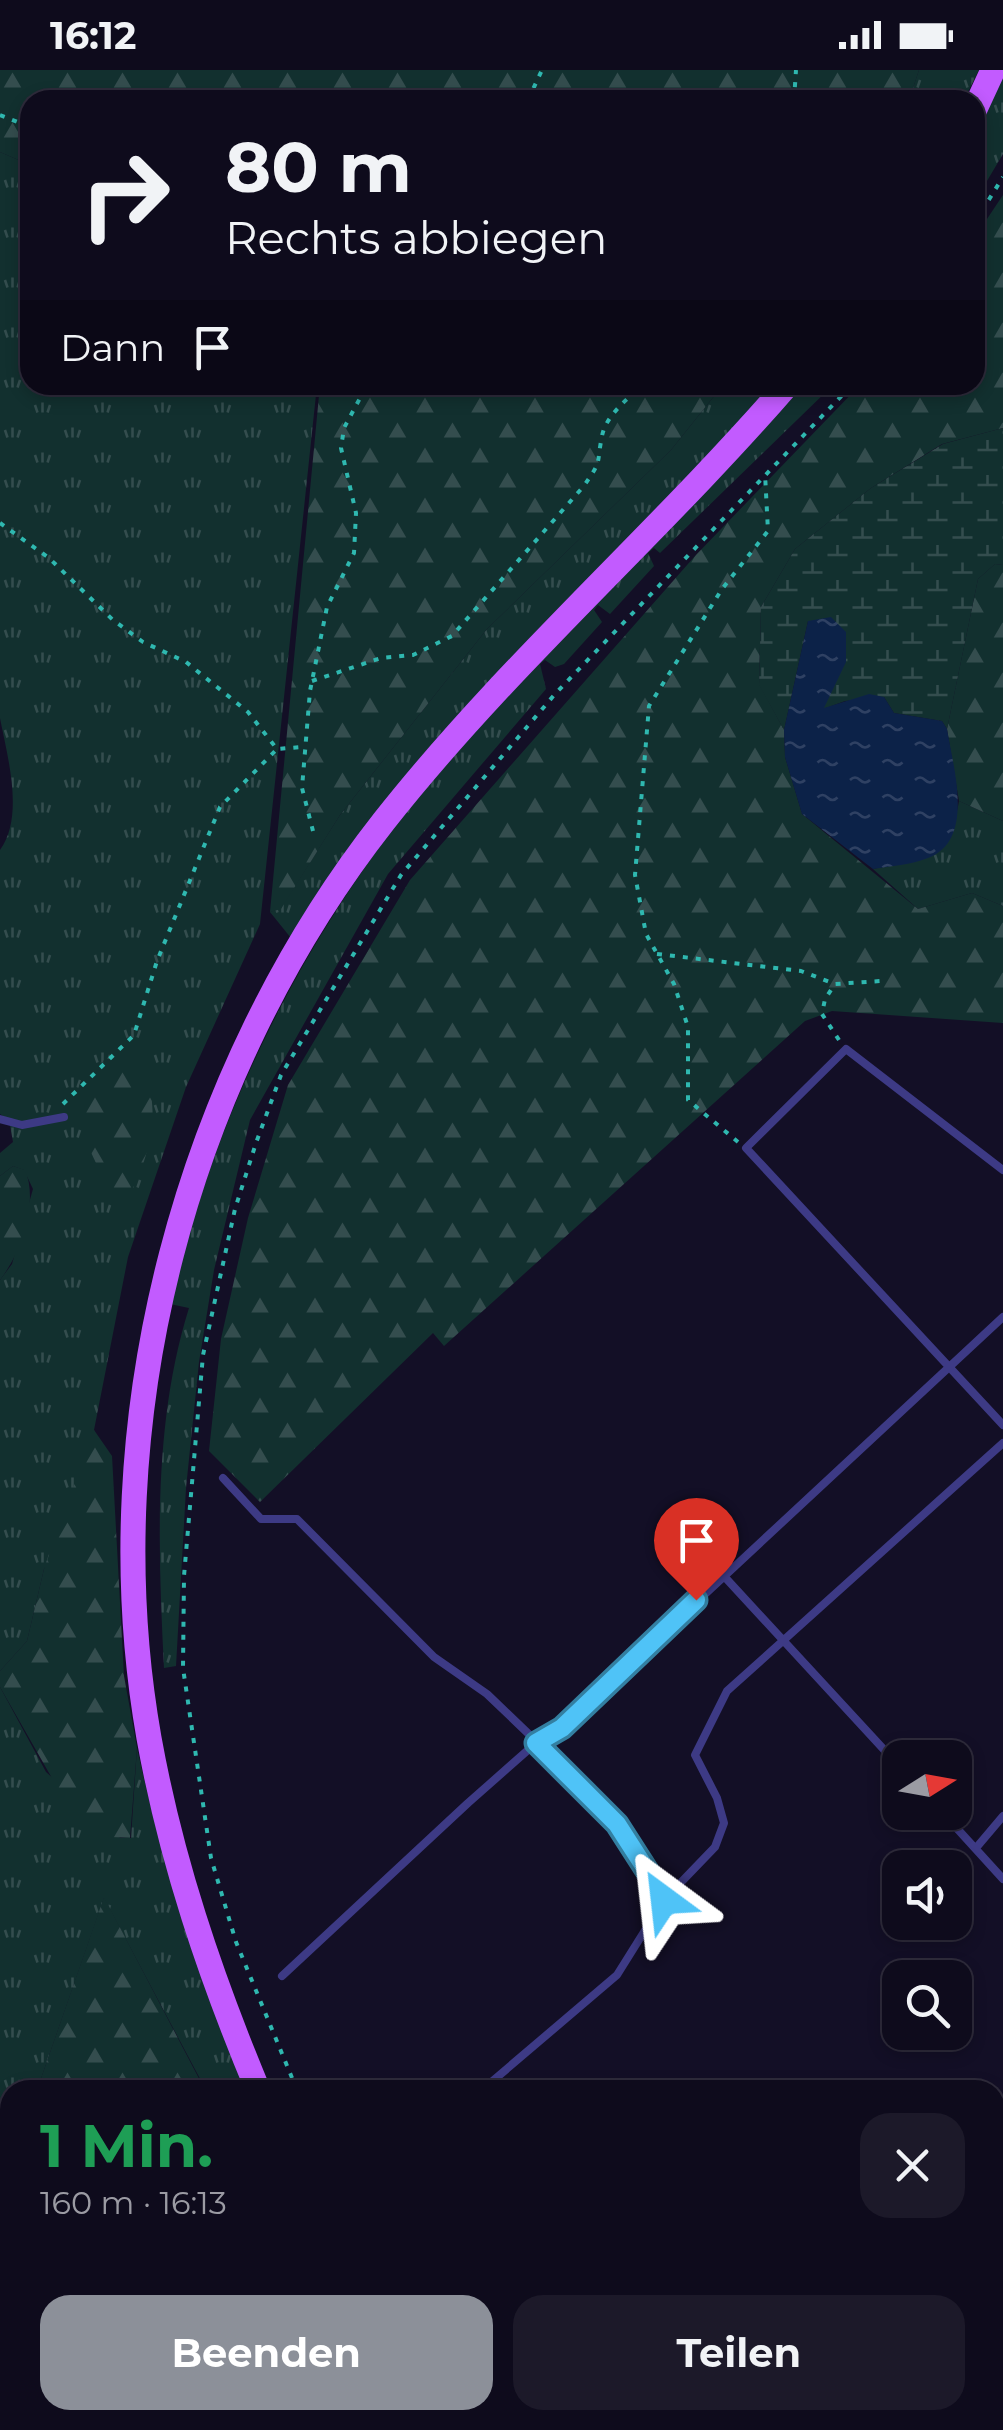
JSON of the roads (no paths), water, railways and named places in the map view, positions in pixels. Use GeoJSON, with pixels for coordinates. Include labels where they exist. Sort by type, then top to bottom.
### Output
{"type":"FeatureCollection","features":[{"type":"Feature","properties":{"kind":"main road"},"geometry":{"type":"LineString","coordinates":[[254,2080],[188,1905],[148,1733],[136,1630],[136,1512],[145,1389],[162,1290],[194,1174],[234,1077],[301,942],[384,821],[570,614],[658,526],[778,395]]}},
{"type":"Feature","properties":{"kind":"lane"},"geometry":{"type":"LineString","coordinates":[[1003,1170],[846,1049],[746,1148],[946,1368],[1003,1425]]}},
{"type":"Feature","properties":{"kind":"lane"},"geometry":{"type":"LineString","coordinates":[[0,1120],[22,1124],[60,1117]]}},
{"type":"Feature","properties":{"kind":"lane"},"geometry":{"type":"LineString","coordinates":[[282,1976],[536,1743],[562,1728],[722,1574],[1003,1317]]}},
{"type":"Feature","properties":{"kind":"lane"},"geometry":{"type":"LineString","coordinates":[[494,2080],[617,1975],[669,1895],[715,1847],[724,1824],[717,1798],[695,1755],[708,1721],[727,1691],[1003,1443]]}},
{"type":"Feature","properties":{"kind":"lane"},"geometry":{"type":"LineString","coordinates":[[223,1478],[260,1519],[297,1520],[434,1657],[487,1694],[617,1824],[651,1877],[669,1895]]}},
{"type":"Feature","properties":{"kind":"lane"},"geometry":{"type":"LineString","coordinates":[[722,1574],[882,1748]]}},
{"type":"Feature","properties":{"kind":"lane"},"geometry":{"type":"LineString","coordinates":[[976,1848],[1003,1816]]}},
{"type":"Feature","properties":{"kind":"lane"},"geometry":{"type":"LineString","coordinates":[[959,1830],[1003,1879]]}},
{"type":"Feature","properties":{"kind":"water"},"geometry":{"type":"Polygon","coordinates":[[[831,617],[846,632],[846,662],[824,708],[869,694],[884,697],[894,713],[942,721],[947,729],[956,782],[957,819],[943,849],[928,858],[873,869],[802,814],[785,757],[784,730],[808,621],[831,617]]]}}]}
